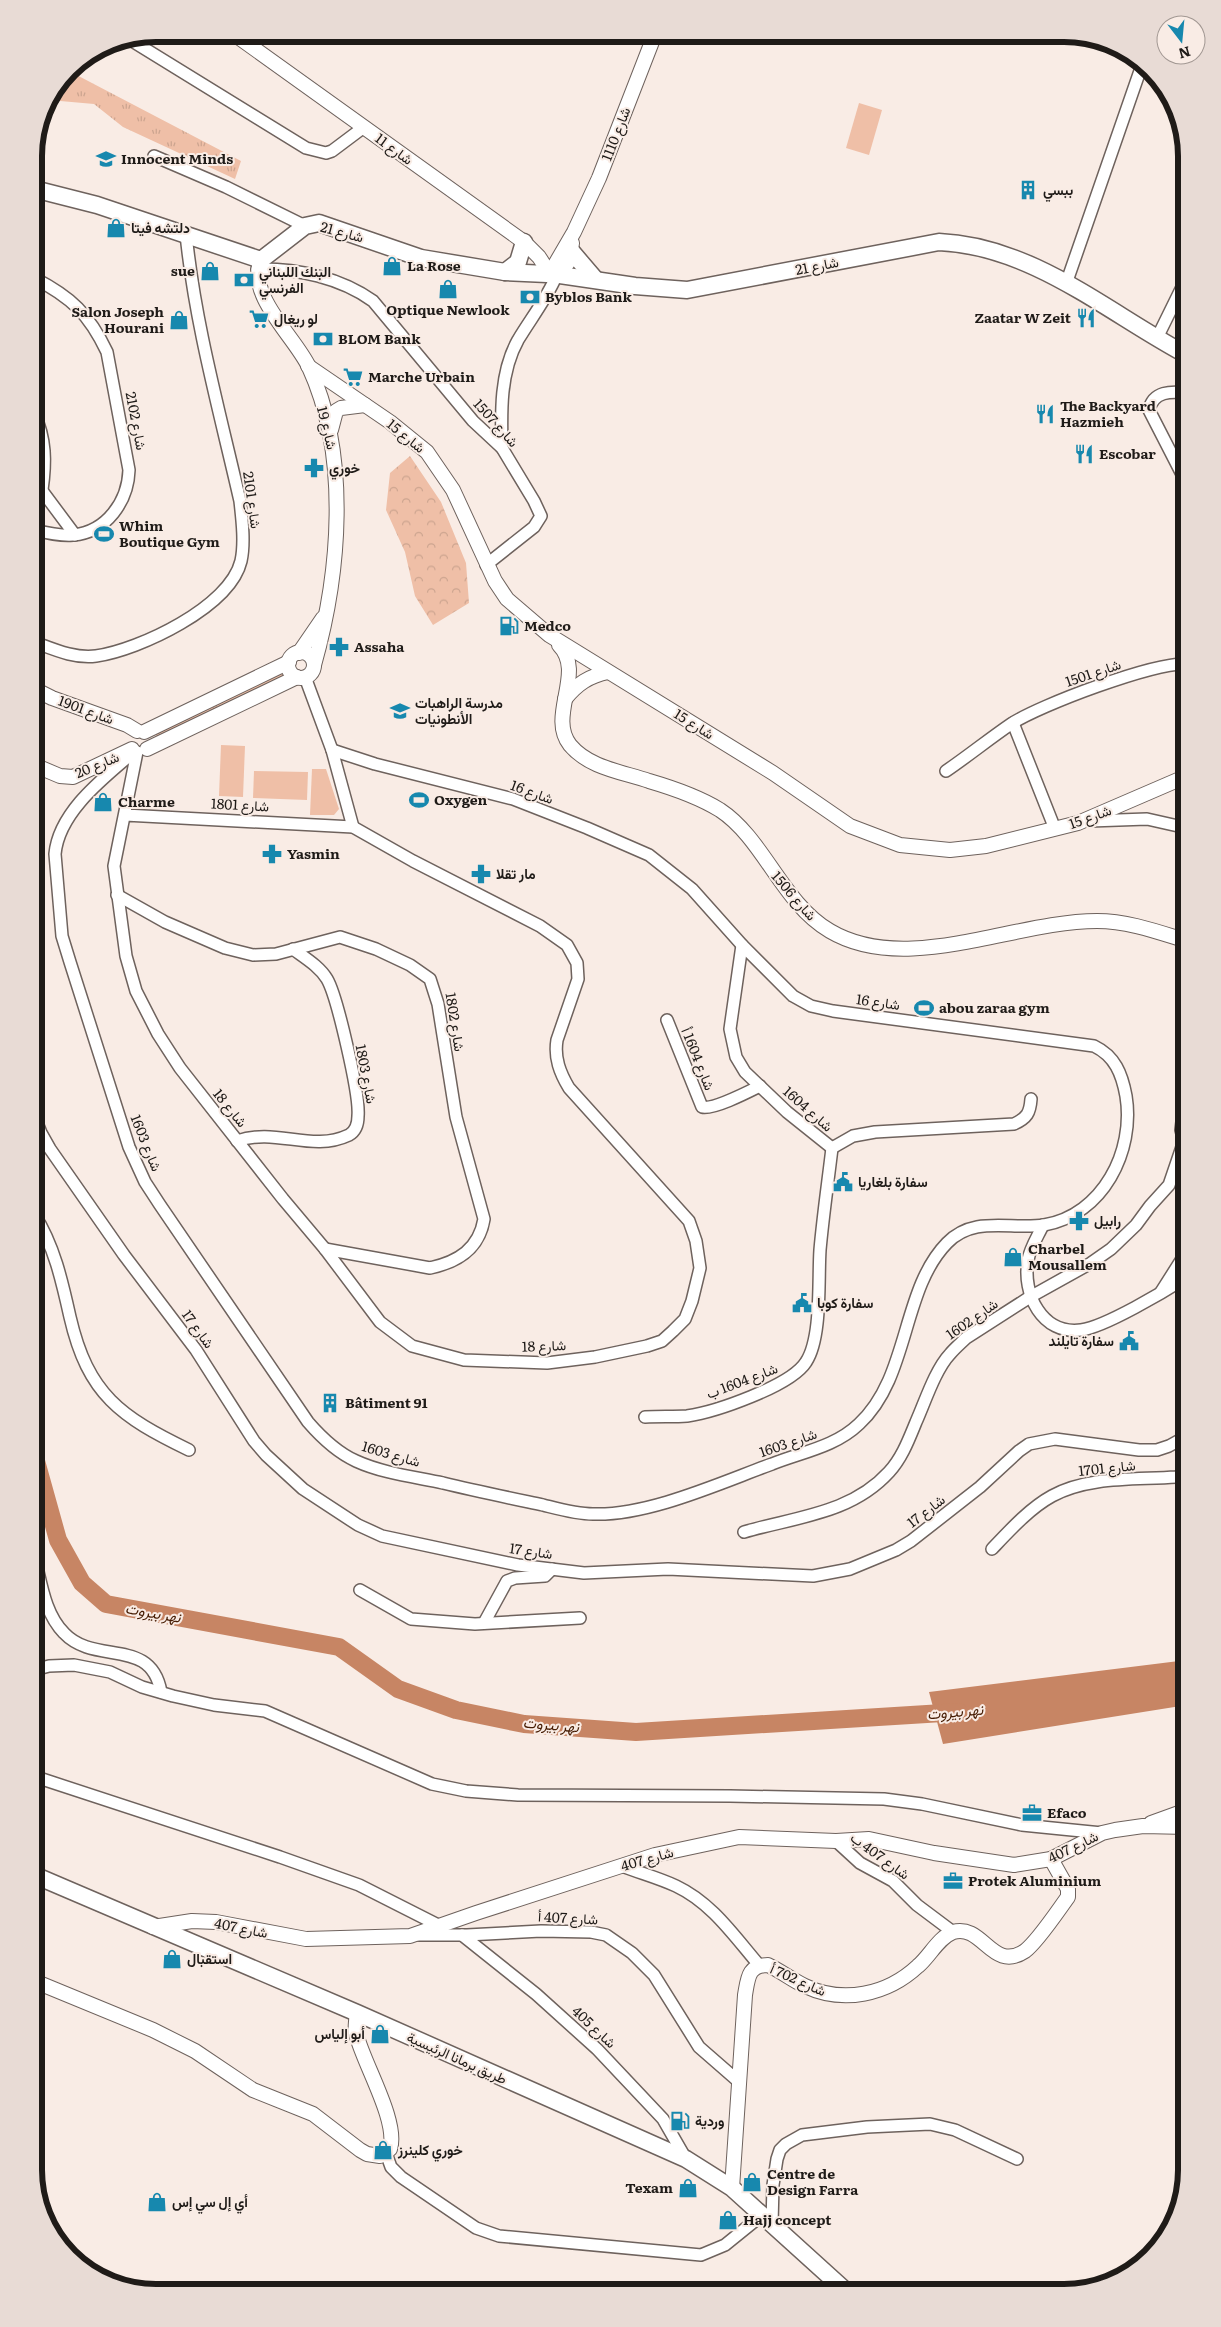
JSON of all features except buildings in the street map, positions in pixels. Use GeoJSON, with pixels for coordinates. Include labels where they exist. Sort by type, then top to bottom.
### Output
{"type":"FeatureCollection","features":[{"type":"Feature","properties":{"kind":"main road"},"geometry":{"type":"LineString","coordinates":[[43,191],[97,205],[186,234],[259,264]]}},
{"type":"Feature","properties":{"kind":"main road","name":"شارع 21"},"geometry":{"type":"LineString","coordinates":[[259,264],[305,226],[319,223],[421,258],[505,272],[554,274],[635,286],[687,290],[939,242],[994,250],[1021,260],[1066,284],[1178,351]]}},
{"type":"Feature","properties":{"kind":"main road"},"geometry":{"type":"LineString","coordinates":[[505,272],[518,262],[524,242]]}},
{"type":"Feature","properties":{"kind":"main road"},"geometry":{"type":"LineString","coordinates":[[572,252],[595,279]]}},
{"type":"Feature","properties":{"kind":"main road","name":"طريق برمانا الرئيسية"},"geometry":{"type":"LineString","coordinates":[[43,1880],[357,2013],[686,2160],[732,2188],[838,2284]]}},
{"type":"Feature","properties":{"kind":"street","name":"شارع 11"},"geometry":{"type":"LineString","coordinates":[[245,42],[524,242],[554,274]]}},
{"type":"Feature","properties":{"kind":"street","name":"شارع 1110"},"geometry":{"type":"LineString","coordinates":[[574,232],[599,178],[652,43]]}},
{"type":"Feature","properties":{"kind":"street"},"geometry":{"type":"LineString","coordinates":[[137,44],[306,148],[326,153],[332,151],[339,148],[364,127]]}},
{"type":"Feature","properties":{"kind":"street"},"geometry":{"type":"LineString","coordinates":[[1066,284],[1140,71]]}},
{"type":"Feature","properties":{"kind":"street"},"geometry":{"type":"LineString","coordinates":[[154,156],[226,187],[305,226]]}},
{"type":"Feature","properties":{"kind":"street"},"geometry":{"type":"LineString","coordinates":[[554,274],[569,261],[574,232]]}},
{"type":"Feature","properties":{"kind":"street"},"geometry":{"type":"LineString","coordinates":[[502,448],[501,419],[504,382],[511,356],[574,232]]}},
{"type":"Feature","properties":{"kind":"street","name":"شارع 2101"},"geometry":{"type":"LineString","coordinates":[[43,646],[59,652],[95,656],[130,647],[175,626],[212,601],[223,592],[241,561],[242,520],[240,501],[189,267],[186,234]]}},
{"type":"Feature","properties":{"kind":"street","name":"شارع 19"},"geometry":{"type":"LineString","coordinates":[[259,264],[259,282],[270,308],[308,366],[331,433],[335,463],[335,548],[327,611],[314,665]]}},
{"type":"Feature","properties":{"kind":"street","name":"شارع 1507"},"geometry":{"type":"LineString","coordinates":[[259,264],[330,280],[357,290],[373,302],[473,421],[502,448],[541,516],[534,527],[486,565]]}},
{"type":"Feature","properties":{"kind":"street","name":"شارع 2102"},"geometry":{"type":"LineString","coordinates":[[43,283],[60,292],[80,308],[100,337],[107,352],[128,457],[129,482],[120,505],[104,522],[75,535],[63,536],[43,532]]}},
{"type":"Feature","properties":{"kind":"street"},"geometry":{"type":"LineString","coordinates":[[1157,338],[1178,295]]}},
{"type":"Feature","properties":{"kind":"street","name":"شارع 15"},"geometry":{"type":"LineString","coordinates":[[308,366],[420,444],[439,468],[461,507],[486,565],[507,599],[548,635],[772,773],[850,826],[890,842],[950,850],[986,846],[1078,823],[1178,780]]}},
{"type":"Feature","properties":{"kind":"street"},"geometry":{"type":"LineString","coordinates":[[1178,392],[1170,391],[1163,393],[1151,404],[1149,410],[1178,466]]}},
{"type":"Feature","properties":{"kind":"street"},"geometry":{"type":"LineString","coordinates":[[331,433],[336,411],[341,408],[365,405]]}},
{"type":"Feature","properties":{"kind":"street"},"geometry":{"type":"LineString","coordinates":[[43,440],[46,455],[43,481]]}},
{"type":"Feature","properties":{"kind":"street"},"geometry":{"type":"LineString","coordinates":[[43,491],[75,535]]}},
{"type":"Feature","properties":{"kind":"street"},"geometry":{"type":"LineString","coordinates":[[327,611],[294,657],[289,669],[301,677],[332,750],[353,827]]}},
{"type":"Feature","properties":{"kind":"street","name":"شارع 1506"},"geometry":{"type":"LineString","coordinates":[[548,635],[563,649],[569,660],[564,730],[570,744],[580,755],[604,767],[682,793],[720,810],[741,828],[801,908],[831,932],[875,946],[921,950],[1047,925],[1098,921],[1122,923],[1178,939]]}},
{"type":"Feature","properties":{"kind":"street"},"geometry":{"type":"LineString","coordinates":[[138,750],[130,745],[130,738],[141,732],[294,657],[311,657],[314,665],[311,673],[301,677]]}},
{"type":"Feature","properties":{"kind":"street","name":"شارع 1501"},"geometry":{"type":"LineString","coordinates":[[946,771],[1013,723],[1076,694],[1146,671],[1178,666]]}},
{"type":"Feature","properties":{"kind":"street"},"geometry":{"type":"LineString","coordinates":[[565,700],[580,683],[596,675],[608,672]]}},
{"type":"Feature","properties":{"kind":"street","name":"شارع 20"},"geometry":{"type":"LineString","coordinates":[[43,769],[60,776],[73,776],[138,750],[301,677]]}},
{"type":"Feature","properties":{"kind":"street","name":"شارع 1901"},"geometry":{"type":"LineString","coordinates":[[43,694],[141,732]]}},
{"type":"Feature","properties":{"kind":"street"},"geometry":{"type":"LineString","coordinates":[[1013,723],[1056,829]]}},
{"type":"Feature","properties":{"kind":"street","name":"شارع 18"},"geometry":{"type":"LineString","coordinates":[[138,750],[114,866],[126,956],[136,991],[170,1055],[325,1249],[362,1301],[380,1322],[412,1346],[464,1360],[547,1363],[595,1357],[662,1341],[685,1319],[695,1293],[700,1268],[696,1241],[689,1221],[569,1088],[558,1068],[557,1040],[578,979],[577,963],[567,945],[540,926],[413,861],[353,827]]}},
{"type":"Feature","properties":{"kind":"street","name":"شارع 1603"},"geometry":{"type":"LineString","coordinates":[[138,750],[104,778],[68,816],[62,826],[56,842],[55,854],[62,936],[112,1098],[129,1147],[145,1182],[308,1422],[323,1440],[355,1461],[498,1496],[594,1514],[646,1508],[702,1490],[825,1446],[858,1425],[875,1407],[892,1375],[904,1332],[931,1265],[938,1252],[955,1235],[974,1226],[1043,1225]]}},
{"type":"Feature","properties":{"kind":"street","name":"شارع 16"},"geometry":{"type":"LineString","coordinates":[[332,750],[383,767],[513,799],[629,845],[649,855],[684,882],[711,908],[742,945],[793,996],[811,1006],[891,1020],[992,1031],[1094,1046],[1104,1050],[1116,1063],[1128,1110],[1128,1132],[1119,1164],[1103,1188],[1080,1210],[1043,1225]]}},
{"type":"Feature","properties":{"kind":"street","name":"شارع 1801"},"geometry":{"type":"LineString","coordinates":[[125,815],[353,827]]}},
{"type":"Feature","properties":{"kind":"street"},"geometry":{"type":"LineString","coordinates":[[1078,823],[1121,818],[1147,819],[1178,826]]}},
{"type":"Feature","properties":{"kind":"street","name":"شارع 1802"},"geometry":{"type":"LineString","coordinates":[[117,895],[165,922],[225,948],[253,955],[276,954],[340,938],[376,949],[410,965],[430,979],[438,1004],[456,1117],[484,1219],[482,1230],[463,1256],[430,1268],[325,1249]]}},
{"type":"Feature","properties":{"kind":"street","name":"شارع 1604"},"geometry":{"type":"LineString","coordinates":[[742,945],[730,1029],[736,1057],[745,1072],[832,1148],[853,1136],[875,1132],[1014,1124],[1026,1118],[1030,1112],[1031,1099]]}},
{"type":"Feature","properties":{"kind":"street","name":"شارع 1803"},"geometry":{"type":"LineString","coordinates":[[237,1140],[248,1136],[268,1135],[320,1142],[349,1135],[356,1128],[359,1115],[355,1082],[330,986],[318,968],[293,949]]}},
{"type":"Feature","properties":{"kind":"street","name":"شارع 1604 أ"},"geometry":{"type":"LineString","coordinates":[[667,1020],[702,1107],[707,1108],[716,1105],[760,1086]]}},
{"type":"Feature","properties":{"kind":"street","name":"شارع 17"},"geometry":{"type":"LineString","coordinates":[[43,1138],[124,1255],[196,1350],[254,1441],[292,1482],[345,1517],[382,1536],[443,1550],[584,1573],[680,1570],[813,1576],[834,1573],[874,1560],[911,1541],[1030,1444],[1055,1439],[1138,1450],[1157,1450],[1178,1441]]}},
{"type":"Feature","properties":{"kind":"street","name":"شارع 1604 ب"},"geometry":{"type":"LineString","coordinates":[[645,1417],[688,1416],[718,1408],[777,1386],[805,1365],[813,1345],[818,1316],[820,1250],[832,1148]]}},
{"type":"Feature","properties":{"kind":"street","name":"شارع 1602"},"geometry":{"type":"LineString","coordinates":[[744,1532],[844,1506],[865,1493],[890,1472],[905,1447],[932,1384],[948,1355],[966,1338],[1111,1249],[1136,1225],[1169,1185],[1178,1159]]}},
{"type":"Feature","properties":{"kind":"street"},"geometry":{"type":"LineString","coordinates":[[1043,1225],[1028,1259],[1030,1297],[1042,1317],[1049,1322],[1071,1331],[1091,1328],[1178,1282]]}},
{"type":"Feature","properties":{"kind":"street"},"geometry":{"type":"LineString","coordinates":[[43,1231],[50,1244],[80,1351],[93,1378],[111,1401],[129,1418],[189,1450]]}},
{"type":"Feature","properties":{"kind":"street"},"geometry":{"type":"LineString","coordinates":[[1161,1292],[1178,1265]]}},
{"type":"Feature","properties":{"kind":"street","name":"شارع 1701"},"geometry":{"type":"LineString","coordinates":[[992,1549],[1036,1507],[1062,1491],[1091,1482],[1178,1476]]}},
{"type":"Feature","properties":{"kind":"street"},"geometry":{"type":"LineString","coordinates":[[484,1623],[507,1581],[519,1577],[545,1576],[552,1569]]}},
{"type":"Feature","properties":{"kind":"street"},"geometry":{"type":"LineString","coordinates":[[43,1590],[48,1610],[64,1634],[93,1650],[132,1657],[147,1663],[156,1672],[161,1692]]}},
{"type":"Feature","properties":{"kind":"street"},"geometry":{"type":"LineString","coordinates":[[360,1590],[411,1619],[475,1624],[580,1618]]}},
{"type":"Feature","properties":{"kind":"street"},"geometry":{"type":"LineString","coordinates":[[43,1664],[49,1666]]}},
{"type":"Feature","properties":{"kind":"street"},"geometry":{"type":"LineString","coordinates":[[43,1668],[70,1665],[110,1672],[161,1692],[214,1705],[266,1710],[356,1752],[432,1784],[455,1790],[518,1795],[884,1799],[922,1804],[1022,1825],[1102,1833]]}},
{"type":"Feature","properties":{"kind":"street"},"geometry":{"type":"LineString","coordinates":[[43,1779],[280,1856],[358,1885],[438,1925]]}},
{"type":"Feature","properties":{"kind":"street"},"geometry":{"type":"LineString","coordinates":[[1143,1826],[1178,1813]]}},
{"type":"Feature","properties":{"kind":"street"},"geometry":{"type":"LineString","coordinates":[[1143,1826],[1178,1827]]}},
{"type":"Feature","properties":{"kind":"street","name":"شارع 407"},"geometry":{"type":"LineString","coordinates":[[153,1927],[192,1921],[216,1922],[306,1939],[336,1940],[419,1935],[438,1925],[655,1855],[739,1837],[836,1841],[878,1840],[934,1853],[1014,1865],[1051,1859],[1102,1833],[1143,1826]]}},
{"type":"Feature","properties":{"kind":"street","name":"شارع 407 ب"},"geometry":{"type":"LineString","coordinates":[[836,1841],[860,1863],[893,1881],[918,1905],[954,1932]]}},
{"type":"Feature","properties":{"kind":"street"},"geometry":{"type":"LineString","coordinates":[[954,1932],[965,1932],[975,1936],[1001,1956],[1012,1956],[1023,1952],[1068,1897],[1068,1889],[1051,1859]]}},
{"type":"Feature","properties":{"kind":"street","name":"شارع 702 أ"},"geometry":{"type":"LineString","coordinates":[[622,1866],[675,1886],[700,1901],[728,1928],[760,1965]]}},
{"type":"Feature","properties":{"kind":"street","name":"شارع 407 أ"},"geometry":{"type":"LineString","coordinates":[[419,1935],[541,1931],[591,1932],[606,1935],[632,1953],[654,1975],[699,2047],[738,2081]]}},
{"type":"Feature","properties":{"kind":"street","name":"شارع 702 أ"},"geometry":{"type":"LineString","coordinates":[[732,2188],[738,2081],[748,1978],[752,1970],[760,1965],[768,1965],[804,1986],[828,1994],[842,1996],[866,1994],[880,1990],[906,1976],[929,1956],[944,1937],[954,1932]]}},
{"type":"Feature","properties":{"kind":"street","name":"شارع 405"},"geometry":{"type":"LineString","coordinates":[[462,1935],[536,1994],[597,2049],[663,2119],[686,2160]]}},
{"type":"Feature","properties":{"kind":"street"},"geometry":{"type":"LineString","coordinates":[[43,1985],[153,2030],[195,2051],[253,2090],[313,2114],[367,2154],[380,2156],[386,2153],[392,2144],[392,2136],[382,2101],[356,2032],[357,2013]]}},
{"type":"Feature","properties":{"kind":"street"},"geometry":{"type":"LineString","coordinates":[[386,2153],[390,2167],[401,2177],[476,2228],[499,2236],[701,2255],[725,2245],[767,2219],[780,2150],[786,2144],[802,2135],[867,2127],[930,2124],[956,2130],[1017,2159]]}},
{"type":"Feature","properties":{"kind":"green space"},"geometry":{"type":"Polygon","coordinates":[[[77,75],[241,161],[235,179],[123,127],[94,104],[57,101],[77,75]]]}},
{"type":"Feature","properties":{"kind":"green space"},"geometry":{"type":"Polygon","coordinates":[[[859,103],[882,110],[869,155],[846,148],[859,103]]]}},
{"type":"Feature","properties":{"kind":"green space"},"geometry":{"type":"Polygon","coordinates":[[[410,456],[441,502],[466,563],[469,603],[433,625],[415,596],[405,552],[386,510],[390,473],[410,456]]]}},
{"type":"Feature","properties":{"kind":"green space"},"geometry":{"type":"Polygon","coordinates":[[[283,671],[286,676],[158,739],[155,734],[283,671]]]}},
{"type":"Feature","properties":{"kind":"green space"},"geometry":{"type":"Polygon","coordinates":[[[221,745],[245,746],[243,797],[219,796],[221,745]]]}},
{"type":"Feature","properties":{"kind":"green space"},"geometry":{"type":"Polygon","coordinates":[[[312,769],[326,769],[339,809],[334,815],[310,815],[312,769]]]}},
{"type":"Feature","properties":{"kind":"green space"},"geometry":{"type":"Polygon","coordinates":[[[254,771],[308,772],[307,800],[253,798],[254,771]]]}},
{"type":"Feature","properties":{"kind":"water"},"geometry":{"type":"Polygon","coordinates":[[[1178,1661],[1178,1706],[943,1744],[929,1692],[1178,1661]]]}},
{"type":"Feature","properties":{"kind":"waterway","name":"نهر بيروت"},"geometry":{"type":"LineString","coordinates":[[43,1486],[58,1540],[82,1583],[106,1604],[339,1647],[398,1689],[456,1710],[524,1724],[636,1732],[959,1712]]}},
{"type":"Feature","properties":{"kind":"place","name":"Innocent Minds"},"geometry":{"type":"Point","coordinates":[106,159]}},
{"type":"Feature","properties":{"kind":"place","name":"ببسي"},"geometry":{"type":"Point","coordinates":[1028,190]}},
{"type":"Feature","properties":{"kind":"place","name":"دلتشه فيتا"},"geometry":{"type":"Point","coordinates":[116,228]}},
{"type":"Feature","properties":{"kind":"place","name":"La Rose"},"geometry":{"type":"Point","coordinates":[392,266]}},
{"type":"Feature","properties":{"kind":"place","name":"sue"},"geometry":{"type":"Point","coordinates":[210,271]}},
{"type":"Feature","properties":{"kind":"place","name":"البنك اللبناني الفرنسي"},"geometry":{"type":"Point","coordinates":[244,280]}},
{"type":"Feature","properties":{"kind":"place","name":"Optique Newlook"},"geometry":{"type":"Point","coordinates":[448,289]}},
{"type":"Feature","properties":{"kind":"place","name":"Byblos Bank"},"geometry":{"type":"Point","coordinates":[530,297]}},
{"type":"Feature","properties":{"kind":"place","name":"Zaatar W Zeit"},"geometry":{"type":"Point","coordinates":[1086,318]}},
{"type":"Feature","properties":{"kind":"place","name":"لو ريغال"},"geometry":{"type":"Point","coordinates":[259,319]}},
{"type":"Feature","properties":{"kind":"place","name":"Salon Joseph Hourani"},"geometry":{"type":"Point","coordinates":[179,320]}},
{"type":"Feature","properties":{"kind":"place","name":"BLOM Bank"},"geometry":{"type":"Point","coordinates":[323,339]}},
{"type":"Feature","properties":{"kind":"place","name":"Marche Urbain"},"geometry":{"type":"Point","coordinates":[353,377]}},
{"type":"Feature","properties":{"kind":"place","name":"The Backyard Hazmieh"},"geometry":{"type":"Point","coordinates":[1045,414]}},
{"type":"Feature","properties":{"kind":"place","name":"Escobar"},"geometry":{"type":"Point","coordinates":[1084,454]}},
{"type":"Feature","properties":{"kind":"place","name":"خوري"},"geometry":{"type":"Point","coordinates":[314,468]}},
{"type":"Feature","properties":{"kind":"place","name":"Whim Boutique Gym"},"geometry":{"type":"Point","coordinates":[104,534]}},
{"type":"Feature","properties":{"kind":"place","name":"Medco"},"geometry":{"type":"Point","coordinates":[509,626]}},
{"type":"Feature","properties":{"kind":"place","name":"Assaha"},"geometry":{"type":"Point","coordinates":[339,647]}},
{"type":"Feature","properties":{"kind":"place","name":"مدرسة الراهبات الأنطونيات"},"geometry":{"type":"Point","coordinates":[400,711]}},
{"type":"Feature","properties":{"kind":"place","name":"Oxygen"},"geometry":{"type":"Point","coordinates":[419,800]}},
{"type":"Feature","properties":{"kind":"place","name":"Charme"},"geometry":{"type":"Point","coordinates":[103,802]}},
{"type":"Feature","properties":{"kind":"place","name":"Yasmin"},"geometry":{"type":"Point","coordinates":[272,854]}},
{"type":"Feature","properties":{"kind":"place","name":"مار تقلا"},"geometry":{"type":"Point","coordinates":[481,874]}},
{"type":"Feature","properties":{"kind":"place","name":"abou zaraa gym"},"geometry":{"type":"Point","coordinates":[924,1008]}},
{"type":"Feature","properties":{"kind":"place","name":"سفارة بلغاريا"},"geometry":{"type":"Point","coordinates":[843,1182]}},
{"type":"Feature","properties":{"kind":"place","name":"رابيل"},"geometry":{"type":"Point","coordinates":[1079,1221]}},
{"type":"Feature","properties":{"kind":"place","name":"Charbel Mousallem"},"geometry":{"type":"Point","coordinates":[1013,1257]}},
{"type":"Feature","properties":{"kind":"place","name":"سفارة كوبا"},"geometry":{"type":"Point","coordinates":[802,1303]}},
{"type":"Feature","properties":{"kind":"place","name":"سفارة تايلند"},"geometry":{"type":"Point","coordinates":[1129,1341]}},
{"type":"Feature","properties":{"kind":"place","name":"Bâtiment 91"},"geometry":{"type":"Point","coordinates":[330,1403]}},
{"type":"Feature","properties":{"kind":"place","name":"Efaco"},"geometry":{"type":"Point","coordinates":[1032,1813]}},
{"type":"Feature","properties":{"kind":"place","name":"Protek Aluminium"},"geometry":{"type":"Point","coordinates":[953,1881]}},
{"type":"Feature","properties":{"kind":"place","name":"استقبال"},"geometry":{"type":"Point","coordinates":[172,1959]}},
{"type":"Feature","properties":{"kind":"place","name":"أبو إلياس"},"geometry":{"type":"Point","coordinates":[380,2034]}},
{"type":"Feature","properties":{"kind":"place","name":"وردية"},"geometry":{"type":"Point","coordinates":[680,2121]}},
{"type":"Feature","properties":{"kind":"place","name":"خوري كلينرز"},"geometry":{"type":"Point","coordinates":[383,2150]}},
{"type":"Feature","properties":{"kind":"place","name":"Centre de Design Farra"},"geometry":{"type":"Point","coordinates":[752,2182]}},
{"type":"Feature","properties":{"kind":"place","name":"Texam"},"geometry":{"type":"Point","coordinates":[688,2188]}},
{"type":"Feature","properties":{"kind":"place","name":"أي إل سي إس"},"geometry":{"type":"Point","coordinates":[157,2202]}},
{"type":"Feature","properties":{"kind":"place","name":"Hajj concept"},"geometry":{"type":"Point","coordinates":[728,2220]}}]}
